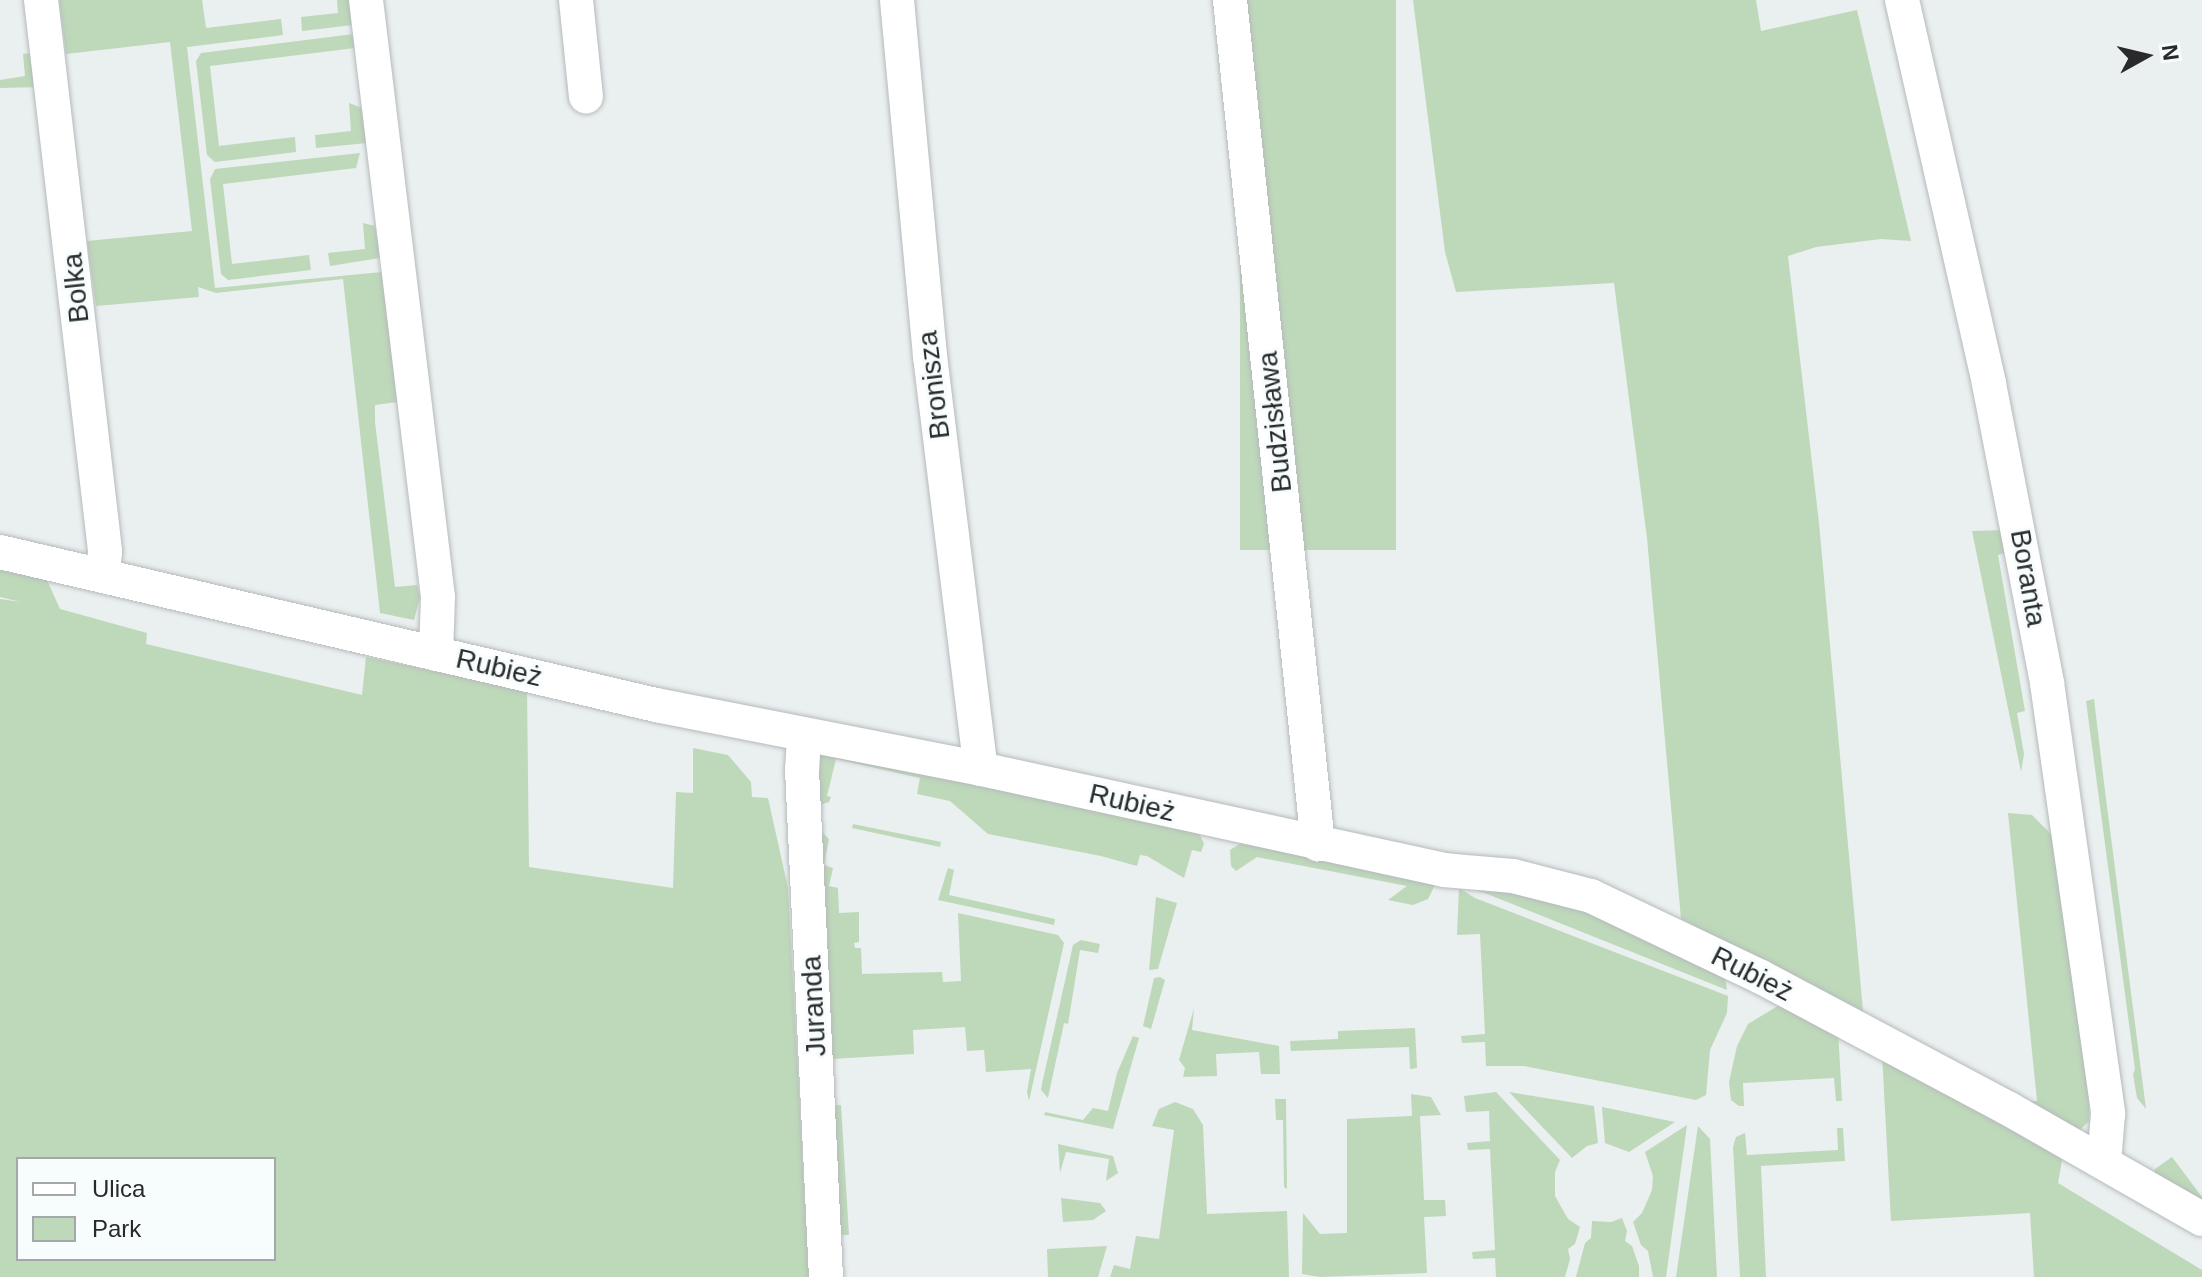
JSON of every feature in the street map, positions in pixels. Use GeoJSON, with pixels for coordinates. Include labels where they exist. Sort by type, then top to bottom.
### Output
{"type":"FeatureCollection","features":[{"type":"Feature","properties":{"kind":"street","name":"Bolka"},"geometry":{"type":"LineString","coordinates":[[41,0],[103,535],[103,576]]}},
{"type":"Feature","properties":{"kind":"street"},"geometry":{"type":"LineString","coordinates":[[366,0],[438,597],[436,654]]}},
{"type":"Feature","properties":{"kind":"street"},"geometry":{"type":"LineString","coordinates":[[576,0],[586,96]]}},
{"type":"Feature","properties":{"kind":"street","name":"Bronisza"},"geometry":{"type":"LineString","coordinates":[[897,0],[930,356],[981,769]]}},
{"type":"Feature","properties":{"kind":"street","name":"Budzisława"},"geometry":{"type":"LineString","coordinates":[[1230,0],[1318,844]]}},
{"type":"Feature","properties":{"kind":"street","name":"Boranta"},"geometry":{"type":"LineString","coordinates":[[1902,0],[1989,384],[2047,683],[2108,1114],[2104,1163]]}},
{"type":"Feature","properties":{"kind":"street","name":"Rubież"},"geometry":{"type":"LineString","coordinates":[[0,552],[656,705],[981,769],[1444,870],[1513,876],[1591,896],[1761,977],[2202,1219]]}},
{"type":"Feature","properties":{"kind":"street","name":"Juranda"},"geometry":{"type":"LineString","coordinates":[[804,735],[802,769],[826,1277]]}},
{"type":"Feature","properties":{"kind":"green space"},"geometry":{"type":"Polygon","coordinates":[[[59,0],[202,0],[206,28],[281,19],[283,35],[187,47],[215,288],[382,272],[397,402],[375,405],[375,422],[395,587],[417,585],[420,597],[414,620],[380,613],[343,279],[216,293],[198,287],[199,297],[96,306],[87,241],[192,231],[170,42],[66,54],[59,0]]]}},
{"type":"Feature","properties":{"kind":"green space"},"geometry":{"type":"Polygon","coordinates":[[[337,0],[350,0],[353,25],[302,31],[301,17],[338,13],[337,0]]]}},
{"type":"Feature","properties":{"kind":"green space"},"geometry":{"type":"Polygon","coordinates":[[[1240,0],[1396,0],[1396,550],[1240,550],[1240,0]]]}},
{"type":"Feature","properties":{"kind":"green space"},"geometry":{"type":"Polygon","coordinates":[[[1413,0],[1756,0],[1761,31],[1857,10],[1911,241],[1881,239],[1816,247],[1788,256],[1819,523],[1863,1011],[1681,919],[1647,538],[1614,283],[1456,292],[1445,252],[1413,0]]]}},
{"type":"Feature","properties":{"kind":"green space"},"geometry":{"type":"Polygon","coordinates":[[[354,34],[355,48],[210,66],[219,146],[295,137],[296,152],[215,162],[207,155],[196,61],[201,53],[354,34]]]}},
{"type":"Feature","properties":{"kind":"green space"},"geometry":{"type":"Polygon","coordinates":[[[32,53],[41,87],[0,88],[0,80],[25,76],[23,54],[32,53]]]}},
{"type":"Feature","properties":{"kind":"green space"},"geometry":{"type":"Polygon","coordinates":[[[349,103],[362,108],[367,143],[316,148],[315,135],[351,131],[349,103]]]}},
{"type":"Feature","properties":{"kind":"green space"},"geometry":{"type":"Polygon","coordinates":[[[360,153],[356,168],[223,184],[232,264],[309,255],[311,270],[228,280],[221,274],[210,179],[215,169],[360,153]]]}},
{"type":"Feature","properties":{"kind":"green space"},"geometry":{"type":"Polygon","coordinates":[[[363,223],[375,226],[380,258],[330,266],[328,253],[365,249],[363,223]]]}},
{"type":"Feature","properties":{"kind":"green space"},"geometry":{"type":"Polygon","coordinates":[[[2004,530],[2008,552],[1998,555],[2025,711],[2017,713],[2024,754],[2021,772],[1972,531],[2004,530]]]}},
{"type":"Feature","properties":{"kind":"green space"},"geometry":{"type":"Polygon","coordinates":[[[0,570],[47,580],[60,609],[147,633],[146,644],[362,695],[366,657],[527,690],[529,867],[673,888],[676,792],[693,793],[693,748],[728,755],[751,782],[752,797],[768,798],[788,888],[809,1277],[0,1277],[0,599],[21,602],[0,597],[0,570]]]}},
{"type":"Feature","properties":{"kind":"green space"},"geometry":{"type":"Polygon","coordinates":[[[2094,699],[2146,1109],[2137,1098],[2133,1074],[2135,1069],[2086,701],[2094,699]]]}},
{"type":"Feature","properties":{"kind":"green space"},"geometry":{"type":"Polygon","coordinates":[[[824,745],[1197,828],[1204,844],[1201,852],[1192,850],[1184,878],[1147,856],[1140,855],[1137,866],[988,834],[950,801],[917,794],[920,778],[836,759],[827,796],[831,797],[829,802],[813,807],[812,757],[824,745]]]}},
{"type":"Feature","properties":{"kind":"green space"},"geometry":{"type":"Polygon","coordinates":[[[2008,813],[2032,815],[2054,837],[2089,1100],[2089,1121],[2081,1129],[2068,1129],[2017,1103],[2037,1101],[2008,813]]]}},
{"type":"Feature","properties":{"kind":"green space"},"geometry":{"type":"Polygon","coordinates":[[[853,824],[941,842],[940,847],[852,828],[853,824]]]}},
{"type":"Feature","properties":{"kind":"green space"},"geometry":{"type":"Polygon","coordinates":[[[820,830],[829,839],[824,865],[833,868],[829,886],[838,888],[839,913],[859,912],[859,942],[854,943],[855,948],[861,948],[862,974],[942,972],[943,982],[961,981],[958,913],[1058,935],[1064,943],[1029,1101],[1027,1092],[1031,1069],[986,1072],[984,1050],[967,1051],[965,1027],[913,1030],[914,1054],[832,1059],[820,830]]]}},
{"type":"Feature","properties":{"kind":"green space"},"geometry":{"type":"Polygon","coordinates":[[[1249,838],[1435,885],[1428,899],[1413,905],[1388,900],[1407,886],[1257,857],[1236,871],[1231,866],[1230,850],[1249,838]]]}},
{"type":"Feature","properties":{"kind":"green space"},"geometry":{"type":"Polygon","coordinates":[[[948,868],[954,870],[949,895],[1055,919],[1054,925],[938,900],[948,868]]]}},
{"type":"Feature","properties":{"kind":"green space"},"geometry":{"type":"Polygon","coordinates":[[[1462,884],[1550,897],[1724,970],[1727,990],[1462,884]]]}},
{"type":"Feature","properties":{"kind":"green space"},"geometry":{"type":"Polygon","coordinates":[[[1459,888],[1475,898],[1728,996],[1727,1013],[1710,1050],[1706,1095],[1696,1100],[1524,1066],[1486,1066],[1485,1042],[1462,1043],[1461,1036],[1485,1034],[1480,934],[1457,935],[1459,888]]]}},
{"type":"Feature","properties":{"kind":"green space"},"geometry":{"type":"Polygon","coordinates":[[[1156,897],[1177,903],[1158,969],[1149,970],[1156,897]]]}},
{"type":"Feature","properties":{"kind":"green space"},"geometry":{"type":"Polygon","coordinates":[[[1081,940],[1100,944],[1098,953],[1080,950],[1068,1024],[1064,1023],[1048,1098],[1041,1090],[1042,1084],[1073,945],[1081,940]]]}},
{"type":"Feature","properties":{"kind":"green space"},"geometry":{"type":"Polygon","coordinates":[[[1154,978],[1165,980],[1151,1029],[1143,1026],[1154,978]]]}},
{"type":"Feature","properties":{"kind":"green space"},"geometry":{"type":"Polygon","coordinates":[[[1786,1001],[1838,1030],[1842,1101],[1836,1101],[1834,1078],[1743,1083],[1744,1106],[1739,1106],[1731,1100],[1729,1082],[1737,1046],[1748,1024],[1786,1001]]]}},
{"type":"Feature","properties":{"kind":"green space"},"geometry":{"type":"Polygon","coordinates":[[[1194,1008],[1192,1030],[1279,1046],[1280,1074],[1261,1074],[1259,1052],[1216,1054],[1217,1076],[1183,1077],[1185,1068],[1179,1060],[1194,1008]]]}},
{"type":"Feature","properties":{"kind":"green space"},"geometry":{"type":"Polygon","coordinates":[[[1415,1028],[1417,1068],[1410,1069],[1409,1047],[1291,1051],[1290,1041],[1338,1039],[1338,1031],[1415,1028]]]}},
{"type":"Feature","properties":{"kind":"green space"},"geometry":{"type":"Polygon","coordinates":[[[1133,1036],[1139,1038],[1113,1129],[1044,1115],[1045,1112],[1083,1120],[1093,1108],[1108,1111],[1117,1073],[1133,1036]]]}},
{"type":"Feature","properties":{"kind":"green space"},"geometry":{"type":"Polygon","coordinates":[[[1882,1054],[2063,1155],[2058,1183],[2202,1270],[2202,1277],[2034,1277],[2030,1213],[1891,1221],[1882,1054]]]}},
{"type":"Feature","properties":{"kind":"green space"},"geometry":{"type":"Polygon","coordinates":[[[1496,1092],[1560,1160],[1555,1172],[1555,1196],[1568,1219],[1580,1227],[1575,1244],[1568,1249],[1570,1259],[1565,1277],[1496,1277],[1495,1258],[1473,1259],[1472,1252],[1495,1250],[1490,1149],[1468,1150],[1467,1143],[1490,1141],[1489,1111],[1466,1112],[1464,1096],[1496,1092]]]}},
{"type":"Feature","properties":{"kind":"green space"},"geometry":{"type":"Polygon","coordinates":[[[1509,1092],[1594,1106],[1598,1143],[1587,1146],[1572,1158],[1509,1092]]]}},
{"type":"Feature","properties":{"kind":"green space"},"geometry":{"type":"Polygon","coordinates":[[[1411,1094],[1431,1097],[1441,1115],[1420,1116],[1424,1200],[1445,1200],[1446,1216],[1424,1217],[1427,1273],[1320,1277],[1302,1274],[1303,1213],[1320,1234],[1347,1233],[1347,1119],[1412,1116],[1411,1094]]]}},
{"type":"Feature","properties":{"kind":"green space"},"geometry":{"type":"Polygon","coordinates":[[[1275,1099],[1286,1099],[1287,1189],[1284,1187],[1283,1120],[1276,1120],[1275,1099]]]}},
{"type":"Feature","properties":{"kind":"green space"},"geometry":{"type":"Polygon","coordinates":[[[1175,1102],[1193,1109],[1203,1125],[1207,1214],[1287,1211],[1289,1277],[1110,1277],[1114,1265],[1130,1269],[1136,1236],[1159,1239],[1174,1130],[1152,1126],[1159,1109],[1175,1102]]]}},
{"type":"Feature","properties":{"kind":"green space"},"geometry":{"type":"Polygon","coordinates":[[[841,1105],[849,1235],[840,1235],[827,1106],[841,1105]]]}},
{"type":"Feature","properties":{"kind":"green space"},"geometry":{"type":"Polygon","coordinates":[[[1602,1107],[1675,1122],[1629,1152],[1605,1143],[1602,1107]]]}},
{"type":"Feature","properties":{"kind":"green space"},"geometry":{"type":"Polygon","coordinates":[[[1687,1125],[1666,1277],[1653,1277],[1648,1251],[1641,1245],[1633,1222],[1642,1213],[1652,1190],[1653,1176],[1645,1152],[1687,1125]]]}},
{"type":"Feature","properties":{"kind":"green space"},"geometry":{"type":"Polygon","coordinates":[[[1698,1126],[1710,1139],[1717,1277],[1676,1277],[1698,1126]]]}},
{"type":"Feature","properties":{"kind":"green space"},"geometry":{"type":"Polygon","coordinates":[[[1837,1128],[1843,1128],[1845,1161],[1761,1166],[1766,1277],[1740,1277],[1733,1147],[1736,1137],[1745,1133],[1747,1155],[1838,1150],[1837,1128]]]}},
{"type":"Feature","properties":{"kind":"green space"},"geometry":{"type":"Polygon","coordinates":[[[1058,1144],[1113,1156],[1118,1173],[1106,1181],[1109,1159],[1066,1152],[1060,1173],[1058,1144]]]}},
{"type":"Feature","properties":{"kind":"green space"},"geometry":{"type":"Polygon","coordinates":[[[2172,1157],[2202,1197],[2202,1205],[2154,1176],[2155,1169],[2172,1157]]]}},
{"type":"Feature","properties":{"kind":"green space"},"geometry":{"type":"Polygon","coordinates":[[[1061,1198],[1100,1203],[1106,1211],[1093,1220],[1063,1222],[1061,1198]]]}},
{"type":"Feature","properties":{"kind":"green space"},"geometry":{"type":"Polygon","coordinates":[[[1622,1218],[1627,1231],[1625,1241],[1632,1246],[1639,1266],[1639,1277],[1576,1277],[1585,1243],[1591,1238],[1592,1221],[1611,1222],[1622,1218]]]}},
{"type":"Feature","properties":{"kind":"green space"},"geometry":{"type":"Polygon","coordinates":[[[1107,1246],[1098,1277],[1048,1277],[1047,1249],[1107,1246]]]}}]}
